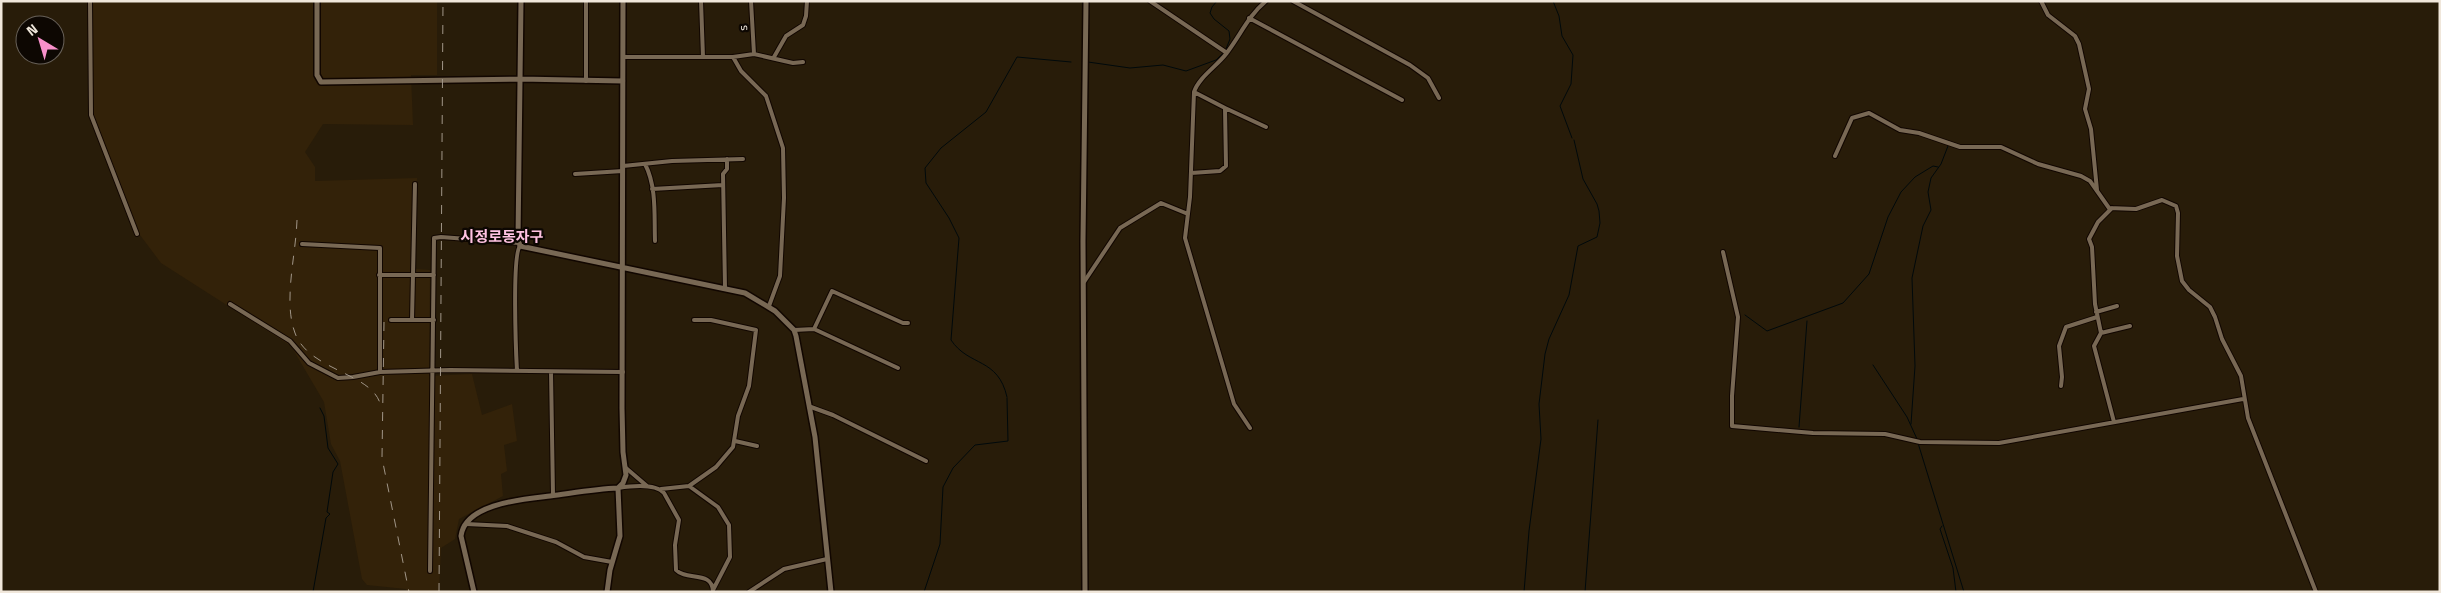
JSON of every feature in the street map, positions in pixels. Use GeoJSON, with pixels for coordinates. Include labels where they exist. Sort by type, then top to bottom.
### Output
{"type":"FeatureCollection","features":[{"type":"Feature","properties":{"kind":"street"},"geometry":{"type":"LineString","coordinates":[[90,1],[91,115],[137,234]]}},
{"type":"Feature","properties":{"kind":"street"},"geometry":{"type":"LineString","coordinates":[[317,1],[317,75],[322,82],[520,79],[623,81]]}},
{"type":"Feature","properties":{"kind":"street"},"geometry":{"type":"LineString","coordinates":[[517,371],[516,270],[519,244],[521,1]]}},
{"type":"Feature","properties":{"kind":"street"},"geometry":{"type":"LineString","coordinates":[[586,1],[586,81]]}},
{"type":"Feature","properties":{"kind":"street"},"geometry":{"type":"LineString","coordinates":[[607,592],[612,562],[620,536],[617,503],[618,488],[625,479],[622,372],[623,1]]}},
{"type":"Feature","properties":{"kind":"street"},"geometry":{"type":"LineString","coordinates":[[701,1],[703,56]]}},
{"type":"Feature","properties":{"kind":"street","name":"s"},"geometry":{"type":"LineString","coordinates":[[752,1],[754,54]]}},
{"type":"Feature","properties":{"kind":"street"},"geometry":{"type":"LineString","coordinates":[[774,57],[786,36],[803,25],[807,1]]}},
{"type":"Feature","properties":{"kind":"street"},"geometry":{"type":"LineString","coordinates":[[1085,592],[1084,282],[1086,1]]}},
{"type":"Feature","properties":{"kind":"street"},"geometry":{"type":"LineString","coordinates":[[1150,1],[1227,53]]}},
{"type":"Feature","properties":{"kind":"street"},"geometry":{"type":"LineString","coordinates":[[1250,428],[1234,404],[1184,238],[1191,173],[1194,92],[1227,53],[1249,18],[1266,1]]}},
{"type":"Feature","properties":{"kind":"street"},"geometry":{"type":"LineString","coordinates":[[1293,1],[1359,35],[1410,65],[1428,78],[1439,98]]}},
{"type":"Feature","properties":{"kind":"street"},"geometry":{"type":"LineString","coordinates":[[2041,1],[2048,15],[2076,36],[2079,44],[2088,84],[2085,109],[2091,130],[2097,190]]}},
{"type":"Feature","properties":{"kind":"street"},"geometry":{"type":"LineString","coordinates":[[1249,18],[1402,100]]}},
{"type":"Feature","properties":{"kind":"street"},"geometry":{"type":"LineString","coordinates":[[624,57],[733,56],[754,54],[793,62],[803,62]]}},
{"type":"Feature","properties":{"kind":"street"},"geometry":{"type":"LineString","coordinates":[[733,56],[741,71],[766,96],[783,148],[784,198],[780,276],[769,306]]}},
{"type":"Feature","properties":{"kind":"street"},"geometry":{"type":"LineString","coordinates":[[1194,92],[1266,127]]}},
{"type":"Feature","properties":{"kind":"street"},"geometry":{"type":"LineString","coordinates":[[1191,173],[1224,170],[1226,166],[1225,108]]}},
{"type":"Feature","properties":{"kind":"street"},"geometry":{"type":"LineString","coordinates":[[1835,156],[1852,118],[1870,113],[1900,130],[1919,133],[1949,144],[1966,147],[1986,145],[2001,147],[2038,164],[2086,178],[2106,204],[2112,208],[2136,209],[2162,200],[2176,206],[2178,213],[2177,256],[2181,276],[2185,285],[2213,311],[2222,339],[2241,376],[2244,391],[2243,399],[2248,418],[2316,592]]}},
{"type":"Feature","properties":{"kind":"street"},"geometry":{"type":"LineString","coordinates":[[575,174],[672,161],[742,159]]}},
{"type":"Feature","properties":{"kind":"street"},"geometry":{"type":"LineString","coordinates":[[725,288],[723,185],[727,160]]}},
{"type":"Feature","properties":{"kind":"street"},"geometry":{"type":"LineString","coordinates":[[645,164],[652,189],[655,241]]}},
{"type":"Feature","properties":{"kind":"street"},"geometry":{"type":"LineString","coordinates":[[412,320],[415,184]]}},
{"type":"Feature","properties":{"kind":"street"},"geometry":{"type":"LineString","coordinates":[[652,189],[723,185]]}},
{"type":"Feature","properties":{"kind":"street"},"geometry":{"type":"LineString","coordinates":[[1084,282],[1123,225],[1161,203],[1188,214]]}},
{"type":"Feature","properties":{"kind":"street"},"geometry":{"type":"LineString","coordinates":[[2112,208],[2098,222],[2090,236],[2096,312],[2101,333],[2094,347],[2114,422]]}},
{"type":"Feature","properties":{"kind":"street"},"geometry":{"type":"LineString","coordinates":[[430,572],[436,236],[519,244],[622,268],[725,288],[752,296],[769,306],[794,330],[811,407],[831,592]]}},
{"type":"Feature","properties":{"kind":"street"},"geometry":{"type":"LineString","coordinates":[[302,244],[379,247],[380,372]]}},
{"type":"Feature","properties":{"kind":"street"},"geometry":{"type":"LineString","coordinates":[[1723,252],[1738,316],[1732,396],[1732,426],[1814,433],[1885,434],[1918,441],[1998,443],[2243,399]]}},
{"type":"Feature","properties":{"kind":"street"},"geometry":{"type":"LineString","coordinates":[[379,275],[434,275]]}},
{"type":"Feature","properties":{"kind":"street"},"geometry":{"type":"LineString","coordinates":[[814,329],[832,291],[903,323],[908,323]]}},
{"type":"Feature","properties":{"kind":"street"},"geometry":{"type":"LineString","coordinates":[[230,304],[290,341],[306,361],[331,375],[343,378],[380,372],[622,372]]}},
{"type":"Feature","properties":{"kind":"street"},"geometry":{"type":"LineString","coordinates":[[2096,312],[2117,306]]}},
{"type":"Feature","properties":{"kind":"street"},"geometry":{"type":"LineString","coordinates":[[2061,386],[2059,346],[2066,327],[2097,317]]}},
{"type":"Feature","properties":{"kind":"street"},"geometry":{"type":"LineString","coordinates":[[390,320],[434,320]]}},
{"type":"Feature","properties":{"kind":"street"},"geometry":{"type":"LineString","coordinates":[[474,592],[461,539],[462,529],[466,524],[495,505],[518,498],[582,490],[649,487],[661,490],[689,486],[722,461],[736,441],[738,416],[749,386],[756,330],[711,320],[694,320]]}},
{"type":"Feature","properties":{"kind":"street"},"geometry":{"type":"LineString","coordinates":[[2101,333],[2130,326]]}},
{"type":"Feature","properties":{"kind":"street"},"geometry":{"type":"LineString","coordinates":[[794,330],[814,329],[898,368]]}},
{"type":"Feature","properties":{"kind":"street"},"geometry":{"type":"LineString","coordinates":[[551,372],[553,495]]}},
{"type":"Feature","properties":{"kind":"street"},"geometry":{"type":"LineString","coordinates":[[811,407],[833,415],[926,460]]}},
{"type":"Feature","properties":{"kind":"street"},"geometry":{"type":"LineString","coordinates":[[736,441],[757,446]]}},
{"type":"Feature","properties":{"kind":"street"},"geometry":{"type":"LineString","coordinates":[[624,464],[632,475],[649,487]]}},
{"type":"Feature","properties":{"kind":"street"},"geometry":{"type":"LineString","coordinates":[[689,486],[718,507],[729,524],[730,557],[713,591]]}},
{"type":"Feature","properties":{"kind":"street"},"geometry":{"type":"LineString","coordinates":[[661,490],[679,520],[675,545],[676,570],[681,574],[706,579],[713,591]]}},
{"type":"Feature","properties":{"kind":"street"},"geometry":{"type":"LineString","coordinates":[[466,524],[507,526],[556,542],[584,557],[612,562]]}},
{"type":"Feature","properties":{"kind":"street"},"geometry":{"type":"LineString","coordinates":[[749,592],[784,569],[827,559]]}},
{"type":"Feature","properties":{"kind":"shaded area"},"geometry":{"type":"Polygon","coordinates":[[[437,1],[437,75],[411,75],[413,125],[323,124],[305,152],[315,167],[315,181],[417,178],[416,269],[430,270],[429,376],[472,374],[482,415],[512,404],[517,441],[504,445],[507,471],[501,474],[503,496],[459,519],[455,539],[441,548],[439,592],[407,592],[406,589],[367,585],[362,579],[340,461],[331,444],[324,402],[291,346],[161,263],[140,235],[112,169],[91,110],[92,2],[437,1]]]}},
{"type":"Feature","properties":{"kind":"waterway"},"geometry":{"type":"LineString","coordinates":[[1217,1],[1210,13],[1214,19],[1229,31],[1230,39],[1226,49]]}},
{"type":"Feature","properties":{"kind":"waterway"},"geometry":{"type":"LineString","coordinates":[[1553,1],[1559,16],[1562,36],[1573,55],[1571,84],[1560,106],[1572,138]]}},
{"type":"Feature","properties":{"kind":"waterway"},"geometry":{"type":"LineString","coordinates":[[1088,62],[1130,68],[1163,65],[1186,71],[1216,60],[1223,53]]}},
{"type":"Feature","properties":{"kind":"waterway"},"geometry":{"type":"LineString","coordinates":[[1007,397],[1003,384],[997,375],[958,349],[951,340],[959,238],[949,218],[926,183],[925,168],[941,148],[986,112],[1017,57],[1071,62]]}},
{"type":"Feature","properties":{"kind":"waterway"},"geometry":{"type":"LineString","coordinates":[[1524,592],[1529,531],[1541,439],[1539,404],[1545,354],[1549,339],[1569,295],[1578,246],[1597,237],[1600,223],[1597,204],[1583,179],[1574,140]]}},
{"type":"Feature","properties":{"kind":"waterway"},"geometry":{"type":"LineString","coordinates":[[1911,424],[1915,366],[1912,278],[1923,226],[1931,210],[1928,192],[1931,178],[1941,164],[1948,146]]}},
{"type":"Feature","properties":{"kind":"waterway"},"geometry":{"type":"LineString","coordinates":[[1745,315],[1767,331],[1843,303],[1869,274],[1888,217],[1901,192],[1915,177],[1933,166],[1938,167]]}},
{"type":"Feature","properties":{"kind":"waterway"},"geometry":{"type":"LineString","coordinates":[[1799,427],[1807,321]]}},
{"type":"Feature","properties":{"kind":"waterway"},"geometry":{"type":"LineString","coordinates":[[1873,365],[1907,417],[1917,439]]}},
{"type":"Feature","properties":{"kind":"waterway"},"geometry":{"type":"LineString","coordinates":[[924,592],[940,544],[943,487],[953,468],[975,445],[1008,441],[1007,398]]}},
{"type":"Feature","properties":{"kind":"waterway"},"geometry":{"type":"LineString","coordinates":[[313,592],[326,518],[330,514],[327,512],[333,472],[338,464],[328,448],[324,416],[320,408]]}},
{"type":"Feature","properties":{"kind":"waterway"},"geometry":{"type":"LineString","coordinates":[[1585,592],[1598,420]]}},
{"type":"Feature","properties":{"kind":"waterway"},"geometry":{"type":"LineString","coordinates":[[1918,443],[1964,592]]}},
{"type":"Feature","properties":{"kind":"waterway"},"geometry":{"type":"LineString","coordinates":[[1942,526],[1940,529],[1953,568],[1956,592]]}},
{"type":"Feature","properties":{"kind":"railway"},"geometry":{"type":"LineString","coordinates":[[439,592],[443,1]]}},
{"type":"Feature","properties":{"kind":"railway"},"geometry":{"type":"LineString","coordinates":[[297,220],[290,292],[290,307],[295,333],[303,346],[314,356],[368,387],[377,396],[381,408]]}},
{"type":"Feature","properties":{"kind":"railway"},"geometry":{"type":"LineString","coordinates":[[384,322],[382,458],[409,592]]}},
{"type":"Feature","properties":{"kind":"district","name":"시정로동자구"},"geometry":{"type":"Point","coordinates":[502,237]}}]}
